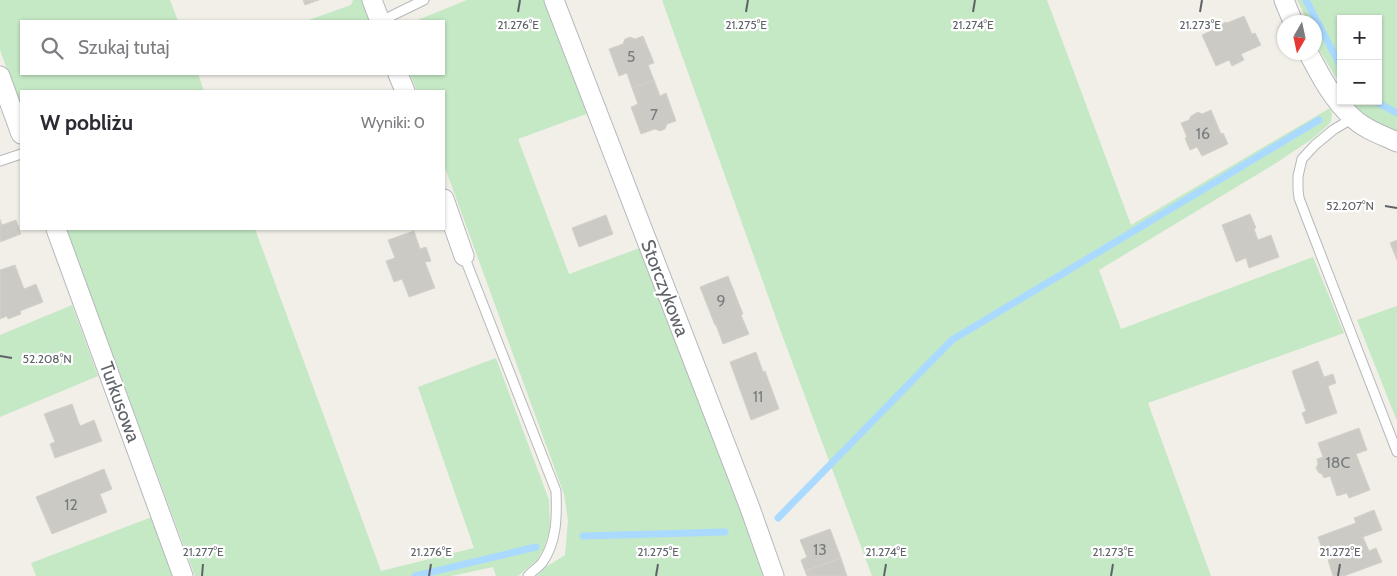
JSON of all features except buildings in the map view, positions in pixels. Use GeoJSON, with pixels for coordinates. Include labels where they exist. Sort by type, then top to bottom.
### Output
{"type":"FeatureCollection","features":[{"type":"Feature","properties":{"kind":"street"},"geometry":{"type":"LineString","coordinates":[[372,0],[380,20]]}},
{"type":"Feature","properties":{"kind":"street","name":"Storczykowa"},"geometry":{"type":"LineString","coordinates":[[554,0],[750,508],[774,576]]}},
{"type":"Feature","properties":{"kind":"street"},"geometry":{"type":"LineString","coordinates":[[1284,0],[1291,15]]}},
{"type":"Feature","properties":{"kind":"street"},"geometry":{"type":"LineString","coordinates":[[1312,60],[1338,101],[1353,118],[1397,142]]}},
{"type":"Feature","properties":{"kind":"street"},"geometry":{"type":"LineString","coordinates":[[398,75],[405,90]]}},
{"type":"Feature","properties":{"kind":"street"},"geometry":{"type":"LineString","coordinates":[[0,76],[20,131]]}},
{"type":"Feature","properties":{"kind":"street"},"geometry":{"type":"LineString","coordinates":[[445,202],[464,256]]}},
{"type":"Feature","properties":{"kind":"street","name":"Turkusowa"},"geometry":{"type":"LineString","coordinates":[[56,230],[183,576]]}},
{"type":"Feature","properties":{"kind":"lane"},"geometry":{"type":"LineString","coordinates":[[382,20],[424,0]]}},
{"type":"Feature","properties":{"kind":"lane"},"geometry":{"type":"LineString","coordinates":[[1353,118],[1333,130],[1302,159],[1298,176],[1299,198],[1397,452]]}},
{"type":"Feature","properties":{"kind":"lane"},"geometry":{"type":"LineString","coordinates":[[0,161],[20,154]]}},
{"type":"Feature","properties":{"kind":"lane"},"geometry":{"type":"LineString","coordinates":[[464,256],[556,491],[556,529],[551,546],[541,564],[528,576]]}},
{"type":"Feature","properties":{"kind":"green space"},"geometry":{"type":"Polygon","coordinates":[[[0,0],[170,0],[178,20],[20,20],[20,75],[198,75],[204,90],[20,90],[20,104],[0,50],[0,0]]]}},
{"type":"Feature","properties":{"kind":"green space"},"geometry":{"type":"Polygon","coordinates":[[[353,0],[363,0],[371,20],[309,20],[351,5],[353,0]]]}},
{"type":"Feature","properties":{"kind":"green space"},"geometry":{"type":"Polygon","coordinates":[[[467,0],[546,0],[589,113],[518,139],[569,274],[640,248],[751,539],[763,576],[537,576],[546,567],[565,555],[568,521],[564,494],[445,168],[445,90],[417,90],[410,75],[445,75],[445,20],[417,20],[467,0]]]}},
{"type":"Feature","properties":{"kind":"green space"},"geometry":{"type":"Polygon","coordinates":[[[662,0],[1047,0],[1131,225],[1330,108],[1332,114],[1331,121],[1312,139],[1273,165],[1099,270],[1121,329],[1313,257],[1344,333],[1148,403],[1211,576],[872,576],[781,332],[662,0]]]}},
{"type":"Feature","properties":{"kind":"green space"},"geometry":{"type":"Polygon","coordinates":[[[1297,0],[1397,0],[1397,132],[1378,123],[1354,105],[1382,105],[1382,15],[1337,15],[1337,79],[1322,55],[1322,15],[1304,15],[1297,0]]]}},
{"type":"Feature","properties":{"kind":"green space"},"geometry":{"type":"Polygon","coordinates":[[[66,230],[255,230],[381,571],[474,548],[418,387],[496,358],[549,500],[550,529],[543,550],[537,560],[518,576],[496,576],[493,567],[451,576],[195,576],[66,230]]]}},
{"type":"Feature","properties":{"kind":"green space"},"geometry":{"type":"Polygon","coordinates":[[[72,305],[98,376],[0,417],[0,335],[72,305]]]}},
{"type":"Feature","properties":{"kind":"green space"},"geometry":{"type":"Polygon","coordinates":[[[1397,306],[1397,421],[1357,320],[1397,306]]]}},
{"type":"Feature","properties":{"kind":"green space"},"geometry":{"type":"Polygon","coordinates":[[[152,517],[173,576],[36,576],[31,563],[152,517]]]}},
{"type":"Feature","properties":{"kind":"waterway"},"geometry":{"type":"LineString","coordinates":[[1306,0],[1337,60]]}},
{"type":"Feature","properties":{"kind":"waterway"},"geometry":{"type":"LineString","coordinates":[[1382,105],[1397,113]]}},
{"type":"Feature","properties":{"kind":"waterway"},"geometry":{"type":"LineString","coordinates":[[778,518],[952,340],[1319,120]]}},
{"type":"Feature","properties":{"kind":"waterway"},"geometry":{"type":"LineString","coordinates":[[583,536],[725,532]]}},
{"type":"Feature","properties":{"kind":"waterway"},"geometry":{"type":"LineString","coordinates":[[415,576],[536,547]]}}]}
